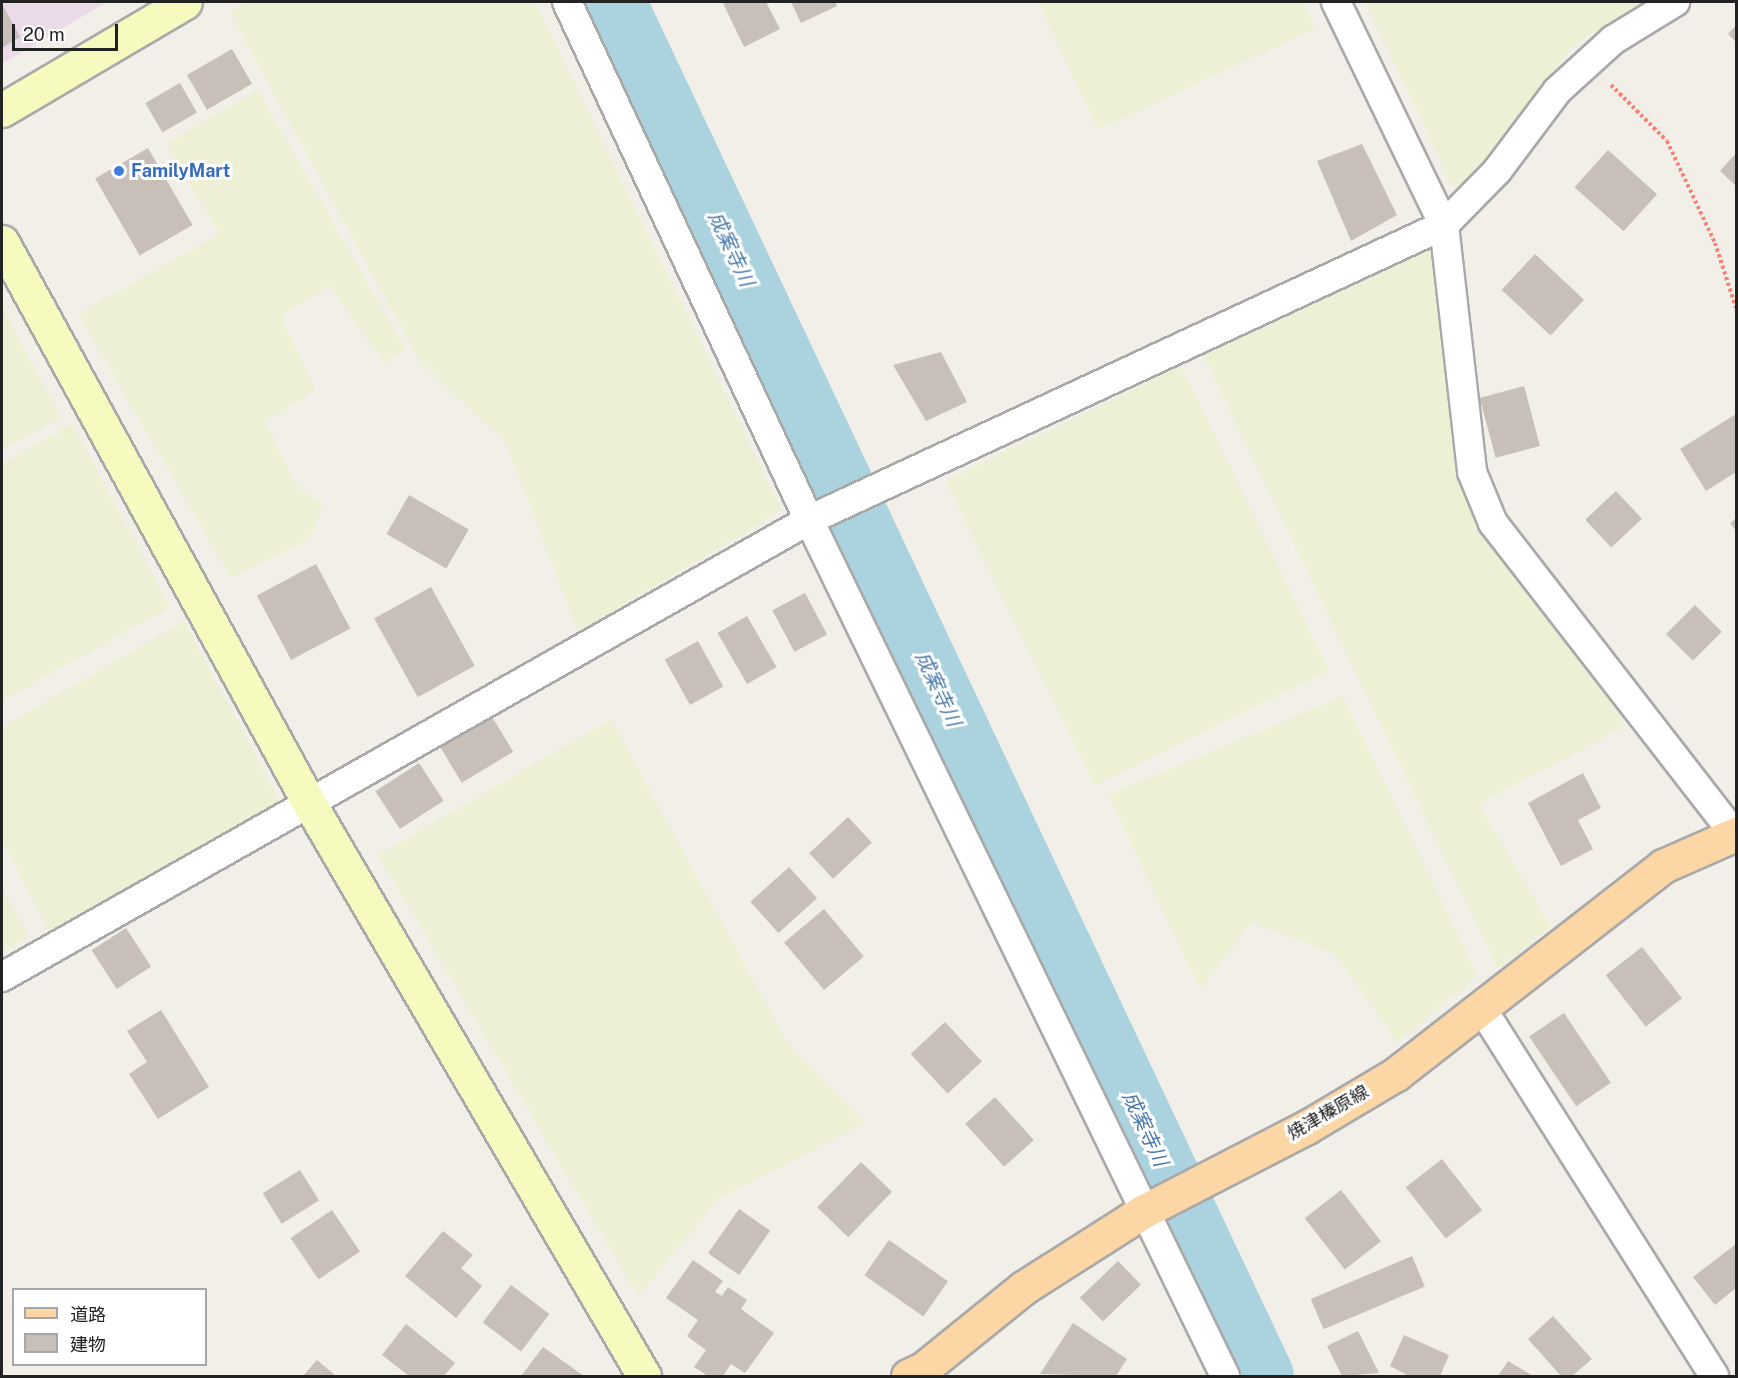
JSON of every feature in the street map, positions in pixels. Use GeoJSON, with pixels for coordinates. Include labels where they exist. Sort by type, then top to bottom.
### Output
{"type":"FeatureCollection","features":[{"type":"Feature","properties":{"kind":"main road","name":"焼津榛原線"},"geometry":{"type":"LineString","coordinates":[[908,1377],[923,1369],[1023,1288],[1148,1208],[1223,1172],[1396,1074],[1663,866],[1736,835]]}},
{"type":"Feature","properties":{"kind":"street"},"geometry":{"type":"LineString","coordinates":[[2,110],[185,2]]}},
{"type":"Feature","properties":{"kind":"street"},"geometry":{"type":"LineString","coordinates":[[567,2],[1148,1208],[1225,1377]]}},
{"type":"Feature","properties":{"kind":"street"},"geometry":{"type":"LineString","coordinates":[[1336,2],[1444,225],[1472,472],[1492,523],[1736,835]]}},
{"type":"Feature","properties":{"kind":"street"},"geometry":{"type":"LineString","coordinates":[[2,977],[309,801],[817,517],[907,472],[1444,225],[1497,171],[1557,91],[1614,40],[1675,2]]}},
{"type":"Feature","properties":{"kind":"street"},"geometry":{"type":"LineString","coordinates":[[2,243],[309,801],[644,1377]]}},
{"type":"Feature","properties":{"kind":"street"},"geometry":{"type":"LineString","coordinates":[[1481,1007],[1714,1377]]}},
{"type":"Feature","properties":{"kind":"path"},"geometry":{"type":"LineString","coordinates":[[1588,63],[1667,141],[1715,243],[1737,308]]}},
{"type":"Feature","properties":{"kind":"shaded area"},"geometry":{"type":"Polygon","coordinates":[[[2,2],[107,2],[2,64],[2,2]]]}},
{"type":"Feature","properties":{"kind":"green space"},"geometry":{"type":"Polygon","coordinates":[[[247,2],[535,2],[782,510],[578,632],[506,443],[420,362],[230,13],[247,2]]]}},
{"type":"Feature","properties":{"kind":"green space"},"geometry":{"type":"Polygon","coordinates":[[[1038,2],[1304,2],[1316,28],[1098,130],[1038,2]]]}},
{"type":"Feature","properties":{"kind":"green space"},"geometry":{"type":"Polygon","coordinates":[[[1365,2],[1644,2],[1570,48],[1462,206],[1365,2]]]}},
{"type":"Feature","properties":{"kind":"green space"},"geometry":{"type":"Polygon","coordinates":[[[258,90],[406,350],[384,363],[329,286],[281,316],[316,390],[266,421],[294,482],[323,505],[309,540],[231,578],[78,314],[219,234],[166,143],[258,90]]]}},
{"type":"Feature","properties":{"kind":"green space"},"geometry":{"type":"Polygon","coordinates":[[[1429,249],[1477,485],[1626,726],[1479,804],[1551,927],[1498,969],[1203,355],[1429,249]]]}},
{"type":"Feature","properties":{"kind":"green space"},"geometry":{"type":"Polygon","coordinates":[[[2,306],[61,417],[2,450],[2,306]]]}},
{"type":"Feature","properties":{"kind":"green space"},"geometry":{"type":"Polygon","coordinates":[[[1181,366],[1330,671],[1094,786],[946,481],[1181,366]]]}},
{"type":"Feature","properties":{"kind":"green space"},"geometry":{"type":"Polygon","coordinates":[[[72,424],[170,607],[2,701],[2,464],[72,424]]]}},
{"type":"Feature","properties":{"kind":"green space"},"geometry":{"type":"Polygon","coordinates":[[[184,621],[282,805],[51,934],[2,842],[2,727],[184,621]]]}},
{"type":"Feature","properties":{"kind":"green space"},"geometry":{"type":"Polygon","coordinates":[[[1343,696],[1478,975],[1397,1042],[1335,954],[1252,923],[1200,989],[1108,795],[1343,696]]]}},
{"type":"Feature","properties":{"kind":"green space"},"geometry":{"type":"Polygon","coordinates":[[[611,719],[786,1040],[865,1123],[719,1199],[638,1296],[378,855],[611,719]]]}},
{"type":"Feature","properties":{"kind":"green space"},"geometry":{"type":"Polygon","coordinates":[[[2,887],[29,936],[2,951],[2,887]]]}},
{"type":"Feature","properties":{"kind":"building"},"geometry":{"type":"Polygon","coordinates":[[[766,2],[780,29],[744,47],[723,3],[766,2]]]}},
{"type":"Feature","properties":{"kind":"building"},"geometry":{"type":"Polygon","coordinates":[[[791,2],[835,2],[837,6],[801,23],[791,2]]]}},
{"type":"Feature","properties":{"kind":"building"},"geometry":{"type":"Polygon","coordinates":[[[2,4],[20,37],[2,48],[2,4]]]}},
{"type":"Feature","properties":{"kind":"building"},"geometry":{"type":"Polygon","coordinates":[[[1736,25],[1736,42],[1728,34],[1736,25]]]}},
{"type":"Feature","properties":{"kind":"building"},"geometry":{"type":"Polygon","coordinates":[[[232,49],[252,84],[207,110],[187,75],[232,49]]]}},
{"type":"Feature","properties":{"kind":"building"},"geometry":{"type":"Polygon","coordinates":[[[180,83],[197,112],[162,132],[145,103],[180,83]]]}},
{"type":"Feature","properties":{"kind":"building"},"geometry":{"type":"Polygon","coordinates":[[[1362,144],[1397,215],[1351,241],[1317,161],[1362,144]]]}},
{"type":"Feature","properties":{"kind":"building"},"geometry":{"type":"Polygon","coordinates":[[[148,148],[193,225],[140,256],[95,178],[148,148]]]}},
{"type":"Feature","properties":{"kind":"building"},"geometry":{"type":"Polygon","coordinates":[[[1608,150],[1657,194],[1624,231],[1575,187],[1608,150]]]}},
{"type":"Feature","properties":{"kind":"building"},"geometry":{"type":"Polygon","coordinates":[[[1736,153],[1736,186],[1720,171],[1736,153]]]}},
{"type":"Feature","properties":{"kind":"building"},"geometry":{"type":"Polygon","coordinates":[[[1535,254],[1584,300],[1551,336],[1502,290],[1535,254]]]}},
{"type":"Feature","properties":{"kind":"building"},"geometry":{"type":"Polygon","coordinates":[[[941,352],[967,402],[926,421],[893,365],[941,352]]]}},
{"type":"Feature","properties":{"kind":"building"},"geometry":{"type":"Polygon","coordinates":[[[1524,386],[1540,446],[1496,458],[1480,398],[1524,386]]]}},
{"type":"Feature","properties":{"kind":"building"},"geometry":{"type":"Polygon","coordinates":[[[1736,414],[1736,472],[1706,491],[1680,449],[1736,414]]]}},
{"type":"Feature","properties":{"kind":"building"},"geometry":{"type":"Polygon","coordinates":[[[1616,491],[1642,519],[1611,547],[1585,520],[1616,491]]]}},
{"type":"Feature","properties":{"kind":"building"},"geometry":{"type":"Polygon","coordinates":[[[409,495],[469,530],[446,568],[386,534],[409,495]]]}},
{"type":"Feature","properties":{"kind":"building"},"geometry":{"type":"Polygon","coordinates":[[[1736,518],[1736,531],[1730,523],[1736,518]]]}},
{"type":"Feature","properties":{"kind":"building"},"geometry":{"type":"Polygon","coordinates":[[[316,564],[350,628],[291,660],[257,595],[316,564]]]}},
{"type":"Feature","properties":{"kind":"building"},"geometry":{"type":"Polygon","coordinates":[[[431,587],[475,666],[418,697],[374,619],[431,587]]]}},
{"type":"Feature","properties":{"kind":"building"},"geometry":{"type":"Polygon","coordinates":[[[805,593],[827,634],[794,652],[772,610],[805,593]]]}},
{"type":"Feature","properties":{"kind":"building"},"geometry":{"type":"Polygon","coordinates":[[[1695,605],[1722,632],[1693,661],[1666,634],[1695,605]]]}},
{"type":"Feature","properties":{"kind":"building"},"geometry":{"type":"Polygon","coordinates":[[[747,616],[777,667],[747,684],[718,633],[747,616]]]}},
{"type":"Feature","properties":{"kind":"building"},"geometry":{"type":"Polygon","coordinates":[[[698,641],[723,686],[690,705],[665,659],[698,641]]]}},
{"type":"Feature","properties":{"kind":"building"},"geometry":{"type":"Polygon","coordinates":[[[491,715],[513,752],[462,783],[440,746],[491,715]]]}},
{"type":"Feature","properties":{"kind":"building"},"geometry":{"type":"Polygon","coordinates":[[[419,763],[444,801],[400,829],[375,791],[419,763]]]}},
{"type":"Feature","properties":{"kind":"building"},"geometry":{"type":"Polygon","coordinates":[[[1583,773],[1601,808],[1578,820],[1593,849],[1561,866],[1528,803],[1583,773]]]}},
{"type":"Feature","properties":{"kind":"building"},"geometry":{"type":"Polygon","coordinates":[[[848,817],[872,843],[833,879],[809,853],[848,817]]]}},
{"type":"Feature","properties":{"kind":"building"},"geometry":{"type":"Polygon","coordinates":[[[789,867],[817,898],[778,933],[750,902],[789,867]]]}},
{"type":"Feature","properties":{"kind":"building"},"geometry":{"type":"Polygon","coordinates":[[[824,909],[864,956],[824,990],[784,942],[824,909]]]}},
{"type":"Feature","properties":{"kind":"building"},"geometry":{"type":"Polygon","coordinates":[[[126,928],[151,967],[117,989],[92,950],[126,928]]]}},
{"type":"Feature","properties":{"kind":"building"},"geometry":{"type":"Polygon","coordinates":[[[1642,947],[1682,998],[1646,1027],[1606,975],[1642,947]]]}},
{"type":"Feature","properties":{"kind":"building"},"geometry":{"type":"Polygon","coordinates":[[[161,1010],[209,1087],[158,1119],[129,1074],[147,1062],[127,1031],[161,1010]]]}},
{"type":"Feature","properties":{"kind":"building"},"geometry":{"type":"Polygon","coordinates":[[[1564,1013],[1611,1083],[1576,1106],[1529,1036],[1564,1013]]]}},
{"type":"Feature","properties":{"kind":"building"},"geometry":{"type":"Polygon","coordinates":[[[945,1022],[982,1061],[947,1094],[911,1054],[945,1022]]]}},
{"type":"Feature","properties":{"kind":"building"},"geometry":{"type":"Polygon","coordinates":[[[995,1097],[1034,1140],[1004,1167],[965,1124],[995,1097]]]}},
{"type":"Feature","properties":{"kind":"building"},"geometry":{"type":"Polygon","coordinates":[[[1442,1159],[1482,1210],[1446,1239],[1406,1187],[1442,1159]]]}},
{"type":"Feature","properties":{"kind":"building"},"geometry":{"type":"Polygon","coordinates":[[[861,1162],[892,1192],[848,1237],[817,1207],[861,1162]]]}},
{"type":"Feature","properties":{"kind":"building"},"geometry":{"type":"Polygon","coordinates":[[[300,1170],[319,1201],[282,1224],[263,1193],[300,1170]]]}},
{"type":"Feature","properties":{"kind":"building"},"geometry":{"type":"Polygon","coordinates":[[[1341,1190],[1381,1241],[1345,1270],[1305,1218],[1341,1190]]]}},
{"type":"Feature","properties":{"kind":"building"},"geometry":{"type":"Polygon","coordinates":[[[739,1209],[770,1231],[739,1275],[708,1253],[739,1209]]]}},
{"type":"Feature","properties":{"kind":"building"},"geometry":{"type":"Polygon","coordinates":[[[332,1210],[360,1251],[319,1279],[291,1238],[332,1210]]]}},
{"type":"Feature","properties":{"kind":"building"},"geometry":{"type":"Polygon","coordinates":[[[443,1231],[473,1255],[461,1268],[482,1286],[456,1318],[405,1276],[443,1231]]]}},
{"type":"Feature","properties":{"kind":"building"},"geometry":{"type":"Polygon","coordinates":[[[889,1240],[948,1281],[923,1317],[864,1275],[889,1240]]]}},
{"type":"Feature","properties":{"kind":"building"},"geometry":{"type":"Polygon","coordinates":[[[1736,1244],[1736,1288],[1715,1305],[1693,1277],[1736,1244]]]}},
{"type":"Feature","properties":{"kind":"building"},"geometry":{"type":"Polygon","coordinates":[[[1412,1256],[1425,1286],[1324,1329],[1311,1299],[1412,1256]]]}},
{"type":"Feature","properties":{"kind":"building"},"geometry":{"type":"Polygon","coordinates":[[[693,1260],[723,1281],[715,1292],[722,1296],[728,1287],[747,1300],[741,1309],[774,1333],[745,1373],[731,1364],[723,1376],[708,1376],[694,1367],[706,1350],[687,1336],[698,1320],[666,1298],[693,1260]]]}},
{"type":"Feature","properties":{"kind":"building"},"geometry":{"type":"Polygon","coordinates":[[[1118,1261],[1141,1285],[1103,1322],[1080,1298],[1118,1261]]]}},
{"type":"Feature","properties":{"kind":"building"},"geometry":{"type":"Polygon","coordinates":[[[511,1285],[549,1314],[521,1351],[483,1323],[511,1285]]]}},
{"type":"Feature","properties":{"kind":"building"},"geometry":{"type":"Polygon","coordinates":[[[1553,1316],[1592,1359],[1572,1376],[1561,1376],[1528,1339],[1553,1316]]]}},
{"type":"Feature","properties":{"kind":"building"},"geometry":{"type":"Polygon","coordinates":[[[1073,1323],[1127,1359],[1116,1376],[1040,1374],[1073,1323]]]}},
{"type":"Feature","properties":{"kind":"building"},"geometry":{"type":"Polygon","coordinates":[[[406,1324],[455,1363],[444,1376],[409,1376],[382,1355],[406,1324]]]}},
{"type":"Feature","properties":{"kind":"building"},"geometry":{"type":"Polygon","coordinates":[[[1358,1331],[1379,1373],[1342,1376],[1327,1346],[1358,1331]]]}},
{"type":"Feature","properties":{"kind":"building"},"geometry":{"type":"Polygon","coordinates":[[[1404,1335],[1449,1355],[1440,1376],[1409,1376],[1390,1366],[1404,1335]]]}},
{"type":"Feature","properties":{"kind":"building"},"geometry":{"type":"Polygon","coordinates":[[[543,1347],[584,1376],[521,1376],[543,1347]]]}},
{"type":"Feature","properties":{"kind":"building"},"geometry":{"type":"Polygon","coordinates":[[[317,1360],[336,1376],[303,1376],[317,1360]]]}},
{"type":"Feature","properties":{"kind":"building"},"geometry":{"type":"Polygon","coordinates":[[[1508,1361],[1533,1376],[1498,1376],[1508,1361]]]}},
{"type":"Feature","properties":{"kind":"waterway","name":"成案寺川"},"geometry":{"type":"LineString","coordinates":[[614,2],[1262,1376]]}},
{"type":"Feature","properties":{"kind":"place","name":"FamilyMart"},"geometry":{"type":"Point","coordinates":[119,171]}}]}
